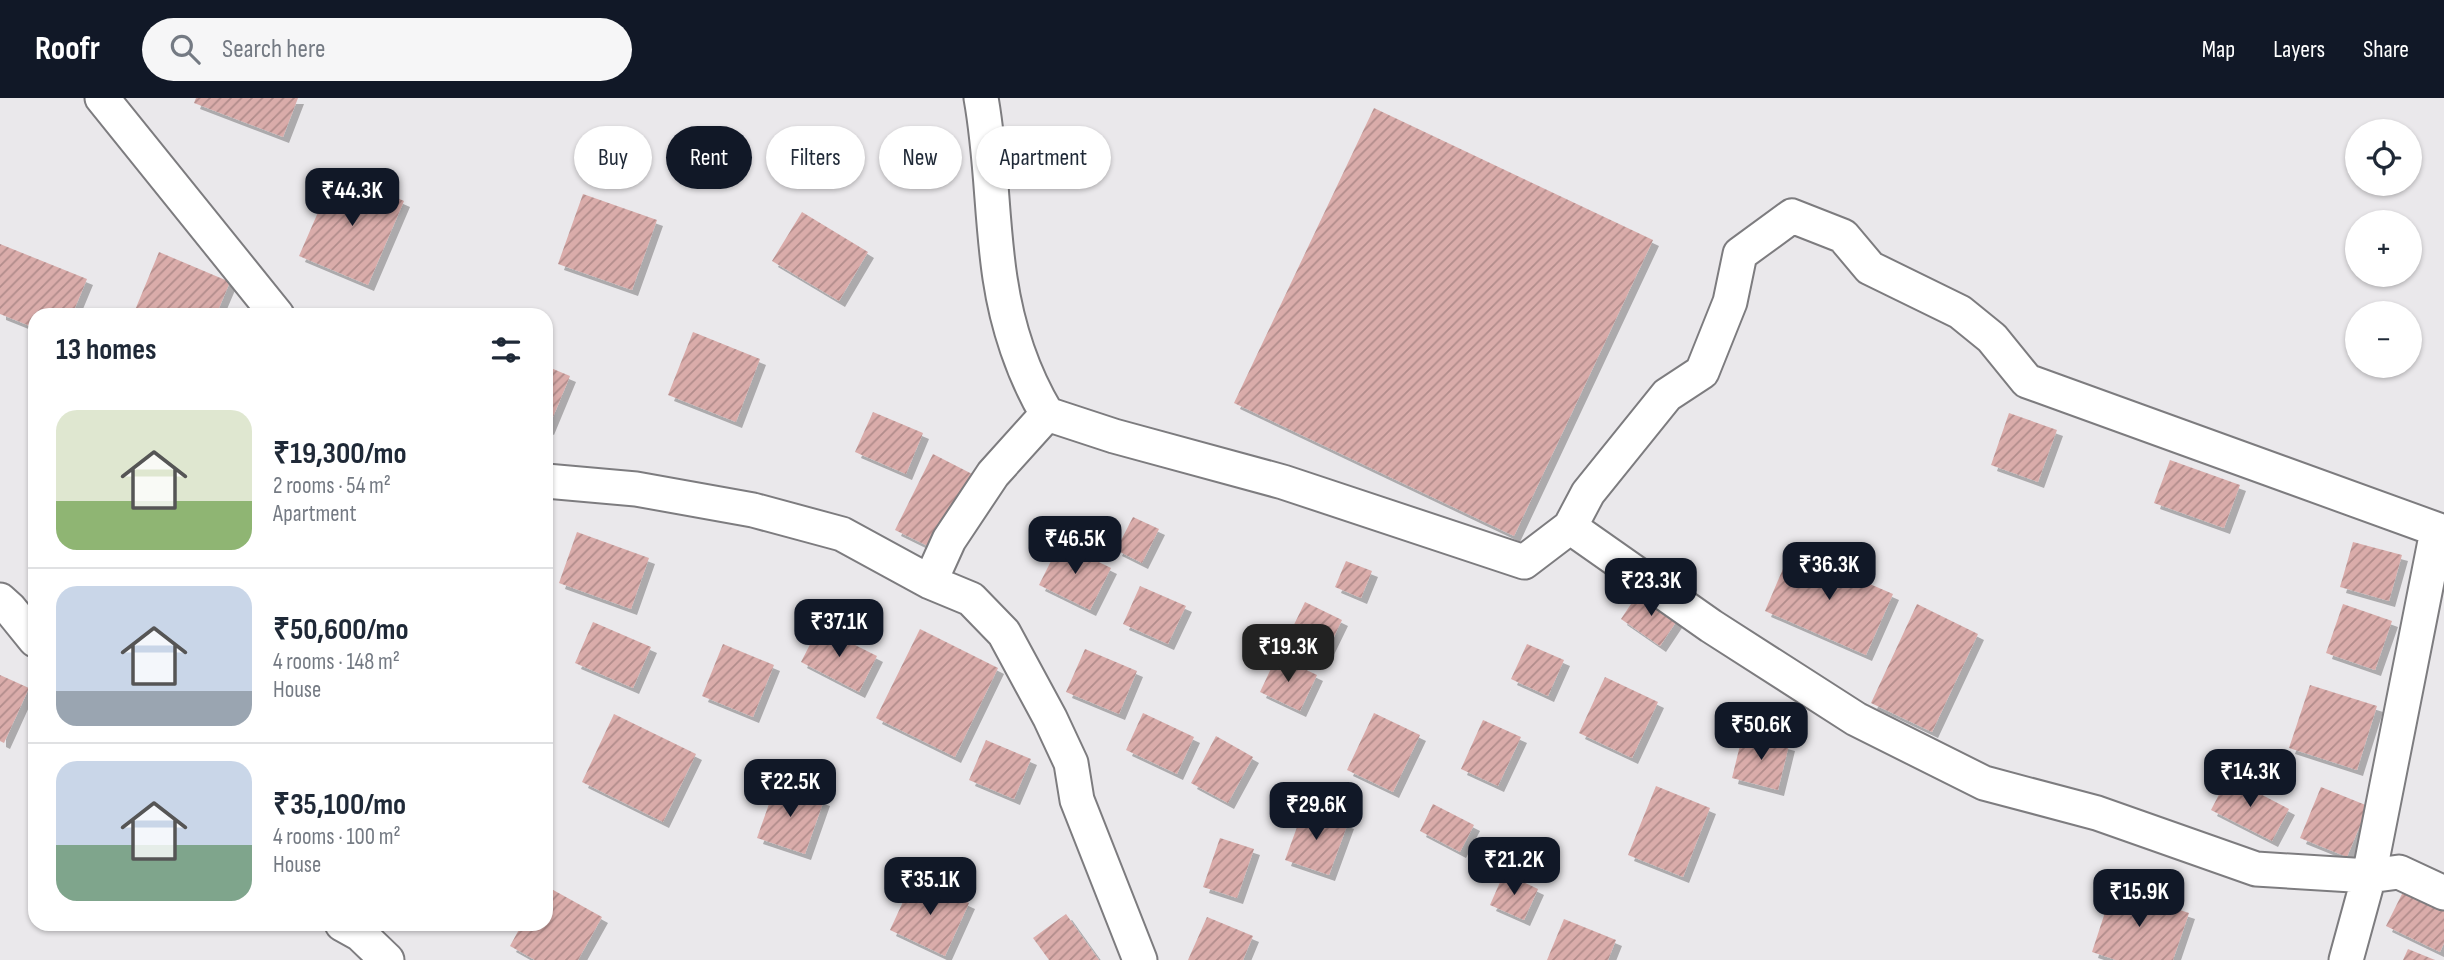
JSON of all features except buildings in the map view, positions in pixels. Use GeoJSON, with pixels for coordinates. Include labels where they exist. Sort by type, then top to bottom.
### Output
{"type":"FeatureCollection","features":[{"type":"Feature","properties":{"kind":"street"},"geometry":{"type":"LineString","coordinates":[[102,98],[271,308]]}},
{"type":"Feature","properties":{"kind":"street"},"geometry":{"type":"LineString","coordinates":[[981,98],[989,142],[1000,279],[1031,387],[1047,414],[1114,436],[1283,482],[1524,562],[1570,527],[1588,494],[1667,395],[1702,372],[1730,302],[1740,254],[1792,216],[1843,236],[1870,268],[1960,312],[1992,338],[2027,381],[2440,532],[2369,876],[2346,960]]}},
{"type":"Feature","properties":{"kind":"street"},"geometry":{"type":"LineString","coordinates":[[930,582],[949,540],[993,474],[1047,414]]}},
{"type":"Feature","properties":{"kind":"street"},"geometry":{"type":"LineString","coordinates":[[553,482],[635,489],[753,510],[842,534],[930,582],[971,600],[1004,633],[1071,763],[1077,800],[1140,960]]}},
{"type":"Feature","properties":{"kind":"street"},"geometry":{"type":"LineString","coordinates":[[1570,527],[1712,626],[1856,719],[1984,783],[2097,813],[2256,869],[2369,876],[2399,872],[2444,893]]}},
{"type":"Feature","properties":{"kind":"street"},"geometry":{"type":"LineString","coordinates":[[0,600],[28,631]]}},
{"type":"Feature","properties":{"kind":"street"},"geometry":{"type":"LineString","coordinates":[[355,931],[387,960]]}}]}
